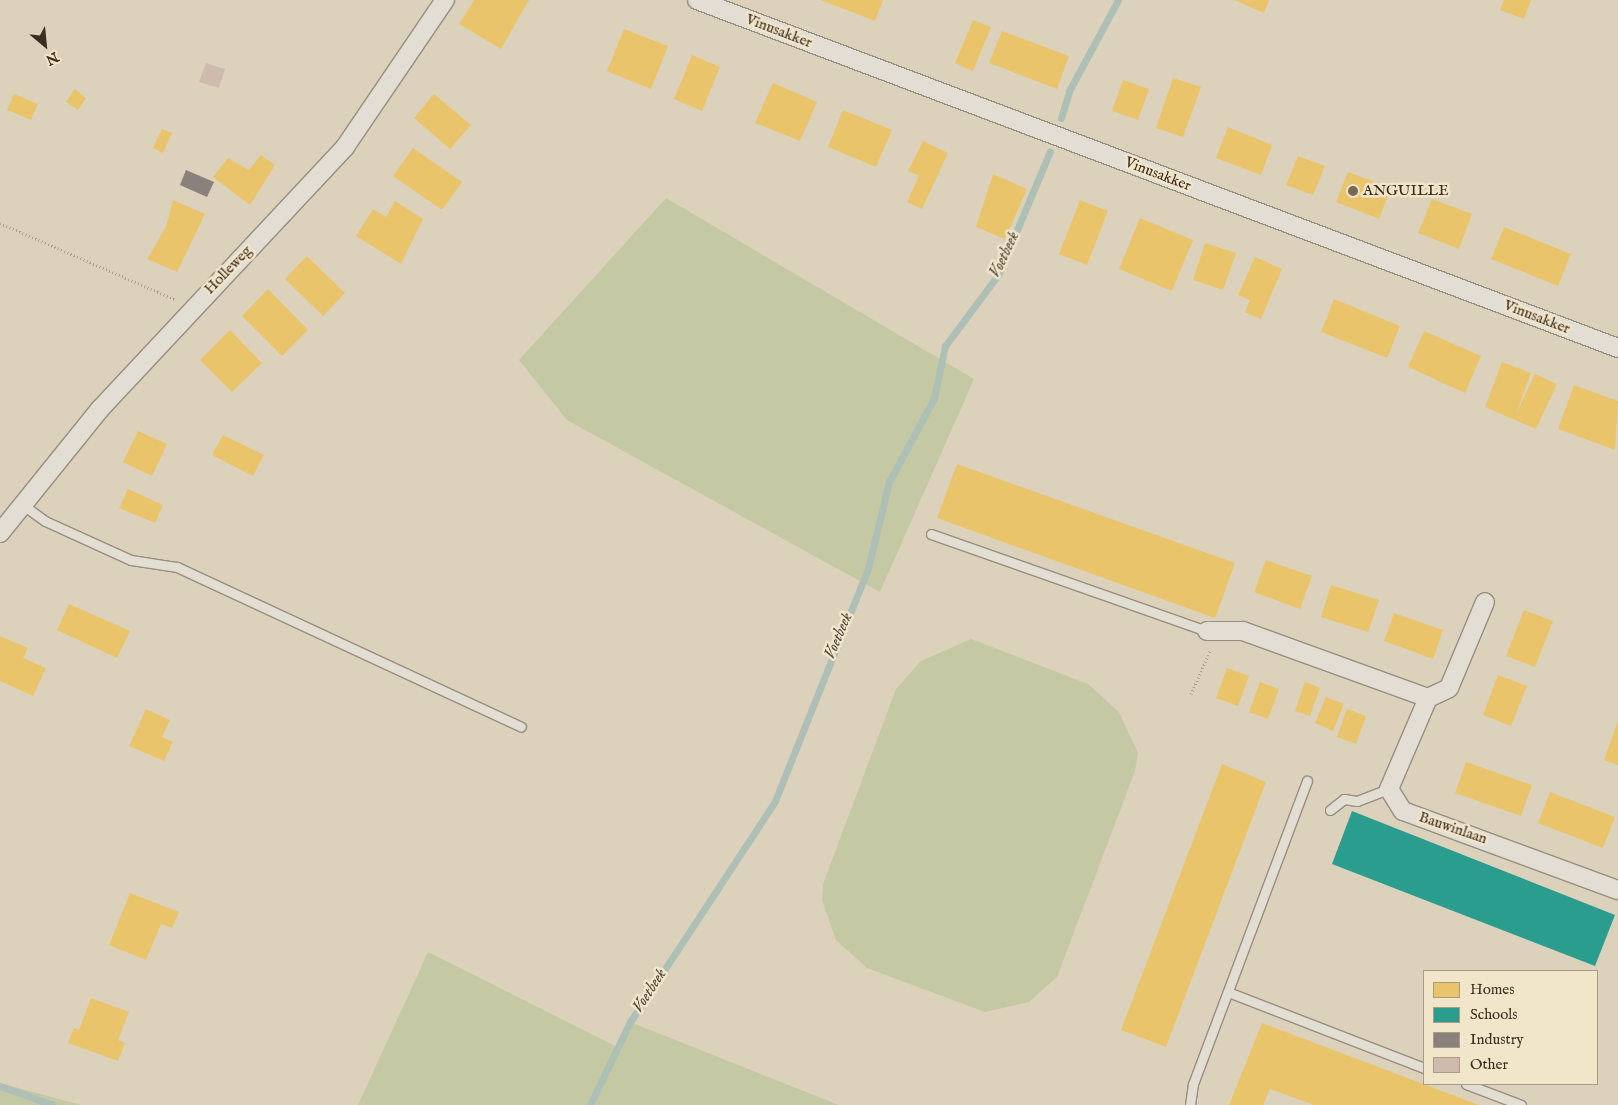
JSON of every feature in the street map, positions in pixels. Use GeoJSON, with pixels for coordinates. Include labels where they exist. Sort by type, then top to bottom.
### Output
{"type":"FeatureCollection","features":[{"type":"Feature","properties":{"kind":"street","name":"Holleweg"},"geometry":{"type":"LineString","coordinates":[[0,533],[100,409],[345,146],[445,0]]}},
{"type":"Feature","properties":{"kind":"street","name":"Vinusakker"},"geometry":{"type":"LineString","coordinates":[[698,0],[1618,348]]}},
{"type":"Feature","properties":{"kind":"street"},"geometry":{"type":"LineString","coordinates":[[1389,789],[1428,698],[1449,688],[1485,602]]}},
{"type":"Feature","properties":{"kind":"street"},"geometry":{"type":"LineString","coordinates":[[1212,632],[1244,631],[1428,698]]}},
{"type":"Feature","properties":{"kind":"street","name":"Bauwinlaan"},"geometry":{"type":"LineString","coordinates":[[1389,789],[1403,811],[1616,882]]}},
{"type":"Feature","properties":{"kind":"lane"},"geometry":{"type":"LineString","coordinates":[[23,505],[45,521],[130,560],[177,567],[521,727]]}},
{"type":"Feature","properties":{"kind":"lane"},"geometry":{"type":"LineString","coordinates":[[931,534],[1212,632]]}},
{"type":"Feature","properties":{"kind":"lane"},"geometry":{"type":"LineString","coordinates":[[1190,1105],[1193,1084],[1307,781]]}},
{"type":"Feature","properties":{"kind":"lane"},"geometry":{"type":"LineString","coordinates":[[1330,810],[1344,799],[1357,801],[1389,789]]}},
{"type":"Feature","properties":{"kind":"lane"},"geometry":{"type":"LineString","coordinates":[[1228,992],[1423,1068]]}},
{"type":"Feature","properties":{"kind":"lane"},"geometry":{"type":"LineString","coordinates":[[1469,1085],[1521,1105]]}},
{"type":"Feature","properties":{"kind":"path"},"geometry":{"type":"LineString","coordinates":[[0,223],[193,307]]}},
{"type":"Feature","properties":{"kind":"path"},"geometry":{"type":"LineString","coordinates":[[1191,694],[1212,632]]}},
{"type":"Feature","properties":{"kind":"green space"},"geometry":{"type":"Polygon","coordinates":[[[666,198],[974,379],[880,592],[567,420],[519,360],[666,198]]]}},
{"type":"Feature","properties":{"kind":"green space"},"geometry":{"type":"Polygon","coordinates":[[[971,639],[1088,684],[1119,712],[1138,753],[1135,771],[1057,977],[1029,1002],[985,1012],[867,968],[836,940],[822,900],[823,884],[896,689],[921,661],[971,639]]]}},
{"type":"Feature","properties":{"kind":"green space"},"geometry":{"type":"Polygon","coordinates":[[[428,952],[619,1048],[630,1022],[839,1105],[358,1105],[428,952]]]}},
{"type":"Feature","properties":{"kind":"green space"},"geometry":{"type":"Polygon","coordinates":[[[0,1083],[81,1105],[0,1105],[0,1083]]]}},
{"type":"Feature","properties":{"kind":"building: Homes"},"geometry":{"type":"Polygon","coordinates":[[[474,0],[529,0],[501,49],[459,24],[474,0]]]}},
{"type":"Feature","properties":{"kind":"building: Homes"},"geometry":{"type":"Polygon","coordinates":[[[821,0],[883,0],[875,21],[821,0]]]}},
{"type":"Feature","properties":{"kind":"building: Homes"},"geometry":{"type":"Polygon","coordinates":[[[1234,0],[1269,0],[1264,13],[1234,0]]]}},
{"type":"Feature","properties":{"kind":"building: Homes"},"geometry":{"type":"Polygon","coordinates":[[[1504,0],[1531,0],[1524,19],[1500,10],[1504,0]]]}},
{"type":"Feature","properties":{"kind":"building: Homes"},"geometry":{"type":"Polygon","coordinates":[[[973,20],[991,27],[973,71],[955,63],[973,20]]]}},
{"type":"Feature","properties":{"kind":"building: Homes"},"geometry":{"type":"Polygon","coordinates":[[[624,29],[668,46],[651,89],[607,71],[624,29]]]}},
{"type":"Feature","properties":{"kind":"building: Homes"},"geometry":{"type":"Polygon","coordinates":[[[1002,31],[1069,56],[1057,89],[989,63],[1002,31]]]}},
{"type":"Feature","properties":{"kind":"building: Homes"},"geometry":{"type":"Polygon","coordinates":[[[692,55],[720,67],[702,111],[674,99],[692,55]]]}},
{"type":"Feature","properties":{"kind":"building: Homes"},"geometry":{"type":"Polygon","coordinates":[[[1173,78],[1201,87],[1183,137],[1156,128],[1173,78]]]}},
{"type":"Feature","properties":{"kind":"building: Homes"},"geometry":{"type":"Polygon","coordinates":[[[1123,80],[1149,89],[1138,120],[1112,111],[1123,80]]]}},
{"type":"Feature","properties":{"kind":"building: Homes"},"geometry":{"type":"Polygon","coordinates":[[[773,83],[817,102],[800,141],[755,123],[773,83]]]}},
{"type":"Feature","properties":{"kind":"building: Homes"},"geometry":{"type":"Polygon","coordinates":[[[75,89],[86,98],[78,110],[66,102],[75,89]]]}},
{"type":"Feature","properties":{"kind":"building: Homes"},"geometry":{"type":"Polygon","coordinates":[[[14,94],[38,104],[31,120],[7,110],[14,94]]]}},
{"type":"Feature","properties":{"kind":"building: Homes"},"geometry":{"type":"Polygon","coordinates":[[[434,94],[471,125],[450,149],[414,118],[434,94]]]}},
{"type":"Feature","properties":{"kind":"building: Homes"},"geometry":{"type":"Polygon","coordinates":[[[843,110],[892,130],[876,167],[828,147],[843,110]]]}},
{"type":"Feature","properties":{"kind":"building: Homes"},"geometry":{"type":"Polygon","coordinates":[[[1228,127],[1272,145],[1261,175],[1216,158],[1228,127]]]}},
{"type":"Feature","properties":{"kind":"building: Homes"},"geometry":{"type":"Polygon","coordinates":[[[162,129],[172,133],[163,153],[153,148],[162,129]]]}},
{"type":"Feature","properties":{"kind":"building: Homes"},"geometry":{"type":"Polygon","coordinates":[[[923,141],[948,153],[922,209],[907,202],[919,176],[908,171],[923,141]]]}},
{"type":"Feature","properties":{"kind":"building: Homes"},"geometry":{"type":"Polygon","coordinates":[[[413,148],[462,182],[442,210],[393,176],[413,148]]]}},
{"type":"Feature","properties":{"kind":"building: Homes"},"geometry":{"type":"Polygon","coordinates":[[[261,155],[275,165],[250,205],[213,177],[228,158],[249,170],[261,155]]]}},
{"type":"Feature","properties":{"kind":"building: Homes"},"geometry":{"type":"Polygon","coordinates":[[[1298,156],[1325,166],[1313,195],[1286,185],[1298,156]]]}},
{"type":"Feature","properties":{"kind":"building: Homes"},"geometry":{"type":"Polygon","coordinates":[[[1348,172],[1391,188],[1379,219],[1336,202],[1348,172]]]}},
{"type":"Feature","properties":{"kind":"building: Homes"},"geometry":{"type":"Polygon","coordinates":[[[993,174],[1027,189],[1005,239],[976,227],[993,174]]]}},
{"type":"Feature","properties":{"kind":"building: Homes"},"geometry":{"type":"Polygon","coordinates":[[[1432,199],[1472,214],[1459,249],[1418,233],[1432,199]]]}},
{"type":"Feature","properties":{"kind":"building: Homes"},"geometry":{"type":"Polygon","coordinates":[[[173,200],[205,214],[177,272],[147,259],[166,227],[173,200]]]}},
{"type":"Feature","properties":{"kind":"building: Homes"},"geometry":{"type":"Polygon","coordinates":[[[1080,200],[1108,211],[1087,265],[1059,254],[1080,200]]]}},
{"type":"Feature","properties":{"kind":"building: Homes"},"geometry":{"type":"Polygon","coordinates":[[[395,201],[423,219],[401,264],[356,236],[373,209],[386,217],[395,201]]]}},
{"type":"Feature","properties":{"kind":"building: Homes"},"geometry":{"type":"Polygon","coordinates":[[[1140,218],[1193,240],[1172,291],[1119,269],[1140,218]]]}},
{"type":"Feature","properties":{"kind":"building: Homes"},"geometry":{"type":"Polygon","coordinates":[[[1504,227],[1571,254],[1558,286],[1491,259],[1504,227]]]}},
{"type":"Feature","properties":{"kind":"building: Homes"},"geometry":{"type":"Polygon","coordinates":[[[1205,243],[1236,253],[1223,290],[1193,280],[1205,243]]]}},
{"type":"Feature","properties":{"kind":"building: Homes"},"geometry":{"type":"Polygon","coordinates":[[[307,256],[345,293],[323,316],[285,279],[307,256]]]}},
{"type":"Feature","properties":{"kind":"building: Homes"},"geometry":{"type":"Polygon","coordinates":[[[1255,257],[1282,269],[1261,319],[1245,312],[1250,300],[1238,295],[1255,257]]]}},
{"type":"Feature","properties":{"kind":"building: Homes"},"geometry":{"type":"Polygon","coordinates":[[[268,289],[308,330],[282,356],[242,316],[268,289]]]}},
{"type":"Feature","properties":{"kind":"building: Homes"},"geometry":{"type":"Polygon","coordinates":[[[1334,299],[1400,326],[1387,358],[1321,332],[1334,299]]]}},
{"type":"Feature","properties":{"kind":"building: Homes"},"geometry":{"type":"Polygon","coordinates":[[[230,330],[262,363],[232,392],[200,360],[230,330]]]}},
{"type":"Feature","properties":{"kind":"building: Homes"},"geometry":{"type":"Polygon","coordinates":[[[1424,331],[1481,356],[1465,393],[1408,367],[1424,331]]]}},
{"type":"Feature","properties":{"kind":"building: Homes"},"geometry":{"type":"Polygon","coordinates":[[[1502,362],[1531,373],[1516,414],[1535,374],[1557,384],[1536,429],[1485,407],[1502,362]]]}},
{"type":"Feature","properties":{"kind":"building: Homes"},"geometry":{"type":"Polygon","coordinates":[[[1574,385],[1618,401],[1615,450],[1558,429],[1574,385]]]}},
{"type":"Feature","properties":{"kind":"building: Homes"},"geometry":{"type":"Polygon","coordinates":[[[138,431],[167,444],[152,476],[123,462],[138,431]]]}},
{"type":"Feature","properties":{"kind":"building: Homes"},"geometry":{"type":"Polygon","coordinates":[[[223,435],[264,455],[253,476],[212,455],[223,435]]]}},
{"type":"Feature","properties":{"kind":"building: Homes"},"geometry":{"type":"Polygon","coordinates":[[[957,464],[1235,563],[1215,618],[937,518],[957,464]]]}},
{"type":"Feature","properties":{"kind":"building: Homes"},"geometry":{"type":"Polygon","coordinates":[[[128,489],[163,505],[155,523],[119,508],[128,489]]]}},
{"type":"Feature","properties":{"kind":"building: Homes"},"geometry":{"type":"Polygon","coordinates":[[[1266,560],[1312,576],[1300,609],[1254,592],[1266,560]]]}},
{"type":"Feature","properties":{"kind":"building: Homes"},"geometry":{"type":"Polygon","coordinates":[[[1331,585],[1379,600],[1368,632],[1321,617],[1331,585]]]}},
{"type":"Feature","properties":{"kind":"building: Homes"},"geometry":{"type":"Polygon","coordinates":[[[69,604],[130,631],[117,658],[57,630],[69,604]]]}},
{"type":"Feature","properties":{"kind":"building: Homes"},"geometry":{"type":"Polygon","coordinates":[[[1524,610],[1553,621],[1535,667],[1506,656],[1524,610]]]}},
{"type":"Feature","properties":{"kind":"building: Homes"},"geometry":{"type":"Polygon","coordinates":[[[1394,613],[1443,630],[1433,659],[1384,641],[1394,613]]]}},
{"type":"Feature","properties":{"kind":"building: Homes"},"geometry":{"type":"Polygon","coordinates":[[[0,636],[28,648],[23,658],[46,668],[33,696],[0,681],[0,636]]]}},
{"type":"Feature","properties":{"kind":"building: Homes"},"geometry":{"type":"Polygon","coordinates":[[[1227,668],[1249,676],[1238,706],[1216,698],[1227,668]]]}},
{"type":"Feature","properties":{"kind":"building: Homes"},"geometry":{"type":"Polygon","coordinates":[[[1498,675],[1527,686],[1511,726],[1483,715],[1498,675]]]}},
{"type":"Feature","properties":{"kind":"building: Homes"},"geometry":{"type":"Polygon","coordinates":[[[1260,682],[1279,689],[1268,719],[1249,712],[1260,682]]]}},
{"type":"Feature","properties":{"kind":"building: Homes"},"geometry":{"type":"Polygon","coordinates":[[[1305,682],[1320,688],[1310,716],[1295,711],[1305,682]]]}},
{"type":"Feature","properties":{"kind":"building: Homes"},"geometry":{"type":"Polygon","coordinates":[[[1326,697],[1344,704],[1333,731],[1315,723],[1326,697]]]}},
{"type":"Feature","properties":{"kind":"building: Homes"},"geometry":{"type":"Polygon","coordinates":[[[146,709],[170,720],[162,737],[173,742],[164,761],[129,746],[146,709]]]}},
{"type":"Feature","properties":{"kind":"building: Homes"},"geometry":{"type":"Polygon","coordinates":[[[1347,709],[1366,716],[1356,744],[1337,737],[1347,709]]]}},
{"type":"Feature","properties":{"kind":"building: Homes"},"geometry":{"type":"Polygon","coordinates":[[[1618,721],[1618,765],[1604,760],[1618,721]]]}},
{"type":"Feature","properties":{"kind":"building: Homes"},"geometry":{"type":"Polygon","coordinates":[[[1466,762],[1532,785],[1521,816],[1455,793],[1466,762]]]}},
{"type":"Feature","properties":{"kind":"building: Homes"},"geometry":{"type":"Polygon","coordinates":[[[1222,764],[1266,782],[1166,1047],[1121,1030],[1222,764]]]}},
{"type":"Feature","properties":{"kind":"building: Homes"},"geometry":{"type":"Polygon","coordinates":[[[1550,792],[1615,817],[1603,848],[1538,823],[1550,792]]]}},
{"type":"Feature","properties":{"kind":"building: Homes"},"geometry":{"type":"Polygon","coordinates":[[[130,893],[179,912],[172,928],[161,924],[146,960],[109,945],[130,893]]]}},
{"type":"Feature","properties":{"kind":"building: Homes"},"geometry":{"type":"Polygon","coordinates":[[[91,998],[129,1012],[118,1040],[125,1043],[118,1061],[68,1043],[74,1028],[79,1030],[91,998]]]}},
{"type":"Feature","properties":{"kind":"building: Homes"},"geometry":{"type":"Polygon","coordinates":[[[1262,1023],[1479,1105],[1314,1105],[1270,1089],[1263,1105],[1229,1105],[1262,1023]]]}},
{"type":"Feature","properties":{"kind":"building: Schools"},"geometry":{"type":"Polygon","coordinates":[[[1352,811],[1615,915],[1595,966],[1332,864],[1352,811]]]}},
{"type":"Feature","properties":{"kind":"building: Industry"},"geometry":{"type":"Polygon","coordinates":[[[186,170],[214,182],[207,197],[180,185],[186,170]]]}},
{"type":"Feature","properties":{"kind":"building: Other"},"geometry":{"type":"Polygon","coordinates":[[[206,63],[225,69],[219,88],[199,82],[206,63]]]}},
{"type":"Feature","properties":{"kind":"waterway","name":"Voetbeek"},"geometry":{"type":"LineString","coordinates":[[1061,118],[1069,91],[1118,0]]}},
{"type":"Feature","properties":{"kind":"waterway","name":"Voetbeek"},"geometry":{"type":"LineString","coordinates":[[590,1105],[630,1022],[775,801],[868,568],[889,482],[934,398],[945,346],[998,275],[1050,151]]}},
{"type":"Feature","properties":{"kind":"waterway","name":"Voetbeek"},"geometry":{"type":"LineString","coordinates":[[0,1086],[53,1105]]}},
{"type":"Feature","properties":{"kind":"place","name":"ANGUILLE"},"geometry":{"type":"Point","coordinates":[1353,191]}}]}
